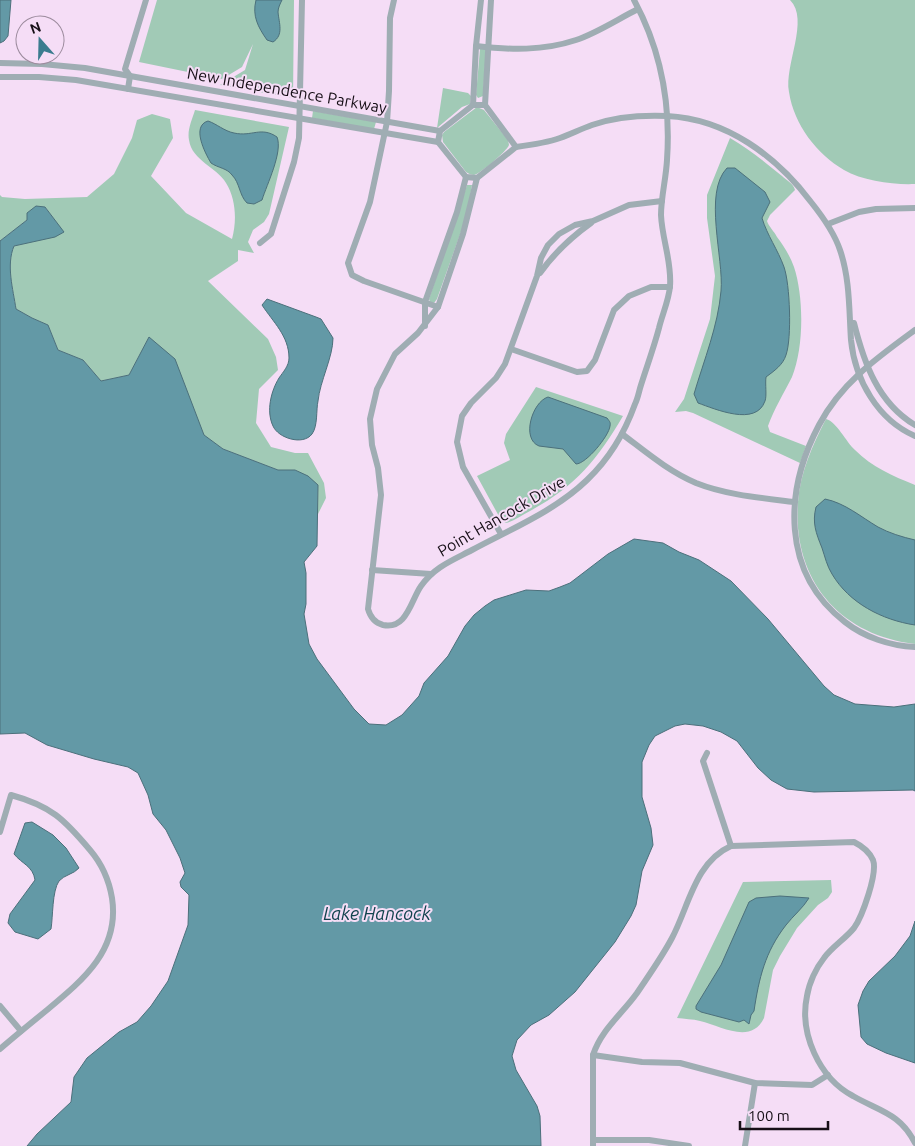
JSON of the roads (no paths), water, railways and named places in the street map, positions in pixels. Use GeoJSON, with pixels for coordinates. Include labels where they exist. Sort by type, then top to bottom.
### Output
{"type":"FeatureCollection","features":[{"type":"Feature","properties":{"kind":"street"},"geometry":{"type":"LineString","coordinates":[[128,89],[130,76],[126,69],[146,0]]}},
{"type":"Feature","properties":{"kind":"street"},"geometry":{"type":"LineString","coordinates":[[260,243],[271,234],[284,197],[299,138],[302,0]]}},
{"type":"Feature","properties":{"kind":"street"},"geometry":{"type":"LineString","coordinates":[[394,0],[390,18],[387,122],[370,202],[348,263],[352,275],[364,281],[438,307]]}},
{"type":"Feature","properties":{"kind":"street"},"geometry":{"type":"LineString","coordinates":[[473,105],[481,0]]}},
{"type":"Feature","properties":{"kind":"street"},"geometry":{"type":"LineString","coordinates":[[491,0],[485,105],[516,147]]}},
{"type":"Feature","properties":{"kind":"street","name":"Point Hancock Drive"},"geometry":{"type":"LineString","coordinates":[[477,178],[463,234],[438,307],[425,326],[395,354],[377,389],[370,419],[372,445],[378,468],[381,495],[368,609],[369,614],[375,621],[384,625],[394,624],[402,620],[420,586],[431,574],[448,562],[555,505],[577,489],[603,462],[622,434],[636,403],[670,287],[669,265],[663,240],[662,201],[667,160],[668,116],[663,76],[649,30],[634,0]]}},
{"type":"Feature","properties":{"kind":"street"},"geometry":{"type":"LineString","coordinates":[[476,46],[531,49],[551,47],[578,39],[638,9]]}},
{"type":"Feature","properties":{"kind":"street","name":"New Independence Parkway"},"geometry":{"type":"LineString","coordinates":[[0,63],[85,68],[440,131]]}},
{"type":"Feature","properties":{"kind":"street","name":"New Independence Parkway"},"geometry":{"type":"LineString","coordinates":[[0,77],[39,77],[76,80],[438,142]]}},
{"type":"Feature","properties":{"kind":"street"},"geometry":{"type":"LineString","coordinates":[[485,105],[473,105],[440,131],[438,142],[466,177],[477,178],[516,147],[560,138],[592,125],[626,118],[668,116],[707,123],[726,130],[770,157],[802,190],[828,224],[840,251],[847,281],[853,349],[859,373],[867,392],[878,408],[901,428],[915,436]]}},
{"type":"Feature","properties":{"kind":"street"},"geometry":{"type":"LineString","coordinates":[[425,326],[425,302],[457,212],[466,177]]}},
{"type":"Feature","properties":{"kind":"street"},"geometry":{"type":"LineString","coordinates":[[538,276],[553,255],[569,239],[594,221],[629,205],[662,201]]}},
{"type":"Feature","properties":{"kind":"street"},"geometry":{"type":"LineString","coordinates":[[828,224],[868,210],[915,208]]}},
{"type":"Feature","properties":{"kind":"street"},"geometry":{"type":"LineString","coordinates":[[501,534],[463,467],[457,442],[462,416],[471,403],[496,378],[505,364],[538,276],[541,258],[548,246],[560,234],[575,225],[594,221]]}},
{"type":"Feature","properties":{"kind":"street"},"geometry":{"type":"LineString","coordinates":[[511,349],[577,372],[587,371],[595,360],[614,310],[629,296],[651,287],[670,287]]}},
{"type":"Feature","properties":{"kind":"street"},"geometry":{"type":"LineString","coordinates":[[850,309],[867,366],[883,396],[894,410],[915,425]]}},
{"type":"Feature","properties":{"kind":"street"},"geometry":{"type":"LineString","coordinates":[[915,330],[859,373],[844,389],[819,424],[807,453],[794,502],[796,547],[808,578],[826,606],[864,634],[894,644],[915,647]]}},
{"type":"Feature","properties":{"kind":"street"},"geometry":{"type":"LineString","coordinates":[[622,434],[664,466],[697,483],[728,492],[794,502]]}},
{"type":"Feature","properties":{"kind":"street","name":"Point Hancock Drive"},"geometry":{"type":"LineString","coordinates":[[372,570],[431,574]]}},
{"type":"Feature","properties":{"kind":"street"},"geometry":{"type":"LineString","coordinates":[[707,753],[703,761],[731,846]]}},
{"type":"Feature","properties":{"kind":"street"},"geometry":{"type":"LineString","coordinates":[[0,832],[11,795],[52,810],[73,829],[96,857],[109,881],[113,908],[110,936],[96,964],[76,986],[0,1049]]}},
{"type":"Feature","properties":{"kind":"street"},"geometry":{"type":"LineString","coordinates":[[689,1146],[649,1140],[593,1143],[594,1056],[597,1043],[610,1024],[634,997],[658,962],[672,937],[703,868],[723,850],[731,846],[854,842],[861,845],[874,861],[874,871],[863,912],[854,927],[824,958],[813,976],[807,995],[804,1019],[815,1055],[840,1089],[873,1105],[897,1120],[910,1134],[915,1145]]}},
{"type":"Feature","properties":{"kind":"street"},"geometry":{"type":"LineString","coordinates":[[0,1006],[21,1031]]}},
{"type":"Feature","properties":{"kind":"street"},"geometry":{"type":"LineString","coordinates":[[594,1056],[642,1062],[680,1063],[755,1083],[812,1085],[828,1075]]}},
{"type":"Feature","properties":{"kind":"street"},"geometry":{"type":"LineString","coordinates":[[745,1146],[755,1083]]}},
{"type":"Feature","properties":{"kind":"water"},"geometry":{"type":"Polygon","coordinates":[[[0,0],[11,0],[8,36],[0,43],[0,0]]]}},
{"type":"Feature","properties":{"kind":"water"},"geometry":{"type":"Polygon","coordinates":[[[256,0],[282,0],[278,10],[280,32],[273,42],[267,40],[259,26],[255,16],[256,0]]]}},
{"type":"Feature","properties":{"kind":"water"},"geometry":{"type":"Polygon","coordinates":[[[208,121],[234,133],[266,132],[277,137],[278,151],[274,168],[262,200],[254,204],[247,203],[235,178],[225,169],[211,163],[203,147],[200,134],[200,128],[208,121]]]}},
{"type":"Feature","properties":{"kind":"water"},"geometry":{"type":"Polygon","coordinates":[[[727,168],[735,168],[765,192],[770,202],[762,218],[784,267],[789,298],[790,324],[785,359],[766,377],[766,399],[760,409],[744,415],[724,412],[698,403],[694,394],[714,330],[721,291],[715,209],[716,193],[720,179],[727,168]]]}},
{"type":"Feature","properties":{"kind":"water","name":"Lake Hancock"},"geometry":{"type":"Polygon","coordinates":[[[36,206],[45,207],[64,232],[55,237],[14,246],[10,269],[16,309],[48,325],[58,350],[83,360],[101,381],[129,375],[149,337],[175,359],[204,435],[223,449],[278,470],[295,470],[308,476],[318,485],[317,546],[304,562],[306,604],[304,614],[309,644],[317,659],[354,709],[369,724],[386,725],[402,715],[419,696],[424,683],[448,656],[465,626],[485,606],[494,600],[526,590],[549,591],[570,583],[608,554],[634,539],[663,543],[699,560],[731,581],[768,619],[824,686],[834,695],[855,704],[894,707],[915,704],[915,791],[814,792],[787,789],[771,780],[758,768],[737,741],[721,732],[703,726],[685,724],[675,726],[655,736],[642,762],[642,797],[651,828],[653,845],[642,871],[636,905],[615,942],[575,992],[549,1015],[531,1025],[517,1040],[512,1056],[516,1070],[537,1106],[540,1116],[541,1146],[27,1146],[71,1102],[74,1077],[87,1058],[119,1032],[137,1022],[151,1006],[168,981],[188,925],[189,895],[181,887],[180,882],[185,873],[180,858],[166,830],[153,814],[148,795],[138,773],[128,767],[47,745],[25,733],[0,734],[0,241],[27,220],[27,213],[36,206]]]}},
{"type":"Feature","properties":{"kind":"water"},"geometry":{"type":"Polygon","coordinates":[[[267,299],[321,319],[333,338],[331,353],[319,393],[314,431],[308,438],[297,440],[285,437],[276,430],[271,420],[272,395],[276,383],[287,366],[289,358],[283,336],[262,305],[267,299]]]}},
{"type":"Feature","properties":{"kind":"water"},"geometry":{"type":"Polygon","coordinates":[[[548,397],[607,418],[610,422],[609,431],[601,442],[591,455],[580,463],[576,464],[563,449],[539,446],[531,436],[530,429],[533,413],[542,400],[548,397]]]}},
{"type":"Feature","properties":{"kind":"water"},"geometry":{"type":"Polygon","coordinates":[[[825,499],[846,507],[882,529],[915,540],[915,625],[903,623],[879,614],[857,602],[839,584],[829,568],[815,528],[816,507],[825,499]]]}},
{"type":"Feature","properties":{"kind":"water"},"geometry":{"type":"Polygon","coordinates":[[[32,822],[53,835],[66,848],[79,868],[59,881],[54,897],[51,929],[38,939],[15,932],[8,923],[10,914],[35,880],[30,868],[14,854],[25,823],[32,822]]]}},
{"type":"Feature","properties":{"kind":"water"},"geometry":{"type":"Polygon","coordinates":[[[780,896],[809,898],[786,925],[768,955],[749,1024],[744,1020],[739,1022],[696,1009],[721,965],[749,902],[756,898],[780,896]]]}},
{"type":"Feature","properties":{"kind":"water"},"geometry":{"type":"Polygon","coordinates":[[[915,921],[915,1063],[867,1044],[861,1037],[858,1005],[869,981],[895,956],[910,936],[915,921]]]}}]}
